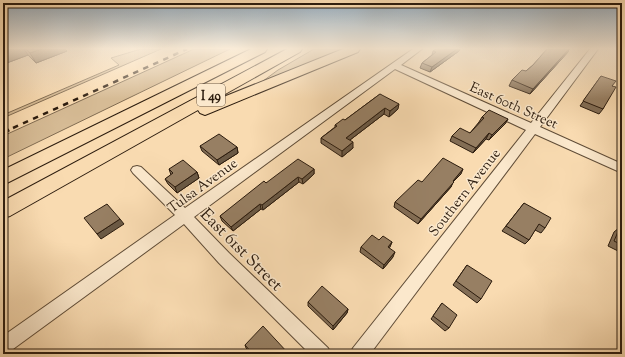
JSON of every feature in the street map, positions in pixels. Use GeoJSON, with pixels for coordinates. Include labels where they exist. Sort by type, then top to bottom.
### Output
{"type":"FeatureCollection","features":[{"type":"Feature","properties":{"kind":"highway"},"geometry":{"type":"LineString","coordinates":[[108,124],[213,66]]}},
{"type":"Feature","properties":{"kind":"highway","name":"I 49"},"geometry":{"type":"LineString","coordinates":[[3,178],[108,124],[227,66]]}},
{"type":"Feature","properties":{"kind":"highway","name":"I 49"},"geometry":{"type":"LineString","coordinates":[[3,210],[266,66]]}},
{"type":"Feature","properties":{"kind":"highway"},"geometry":{"type":"LineString","coordinates":[[126,142],[313,66]]}},
{"type":"Feature","properties":{"kind":"street","name":"East 60th Street"},"geometry":{"type":"LineString","coordinates":[[395,66],[622,169]]}},
{"type":"Feature","properties":{"kind":"street","name":"Tulsa Avenue"},"geometry":{"type":"LineString","coordinates":[[3,346],[395,66]]}},
{"type":"Feature","properties":{"kind":"street","name":"Southern Avenue"},"geometry":{"type":"LineString","coordinates":[[359,354],[534,129],[578,66]]}},
{"type":"Feature","properties":{"kind":"street","name":"East 61st Street"},"geometry":{"type":"LineString","coordinates":[[136,170],[185,216],[224,258],[322,354]]}},
{"type":"Feature","properties":{"kind":"shaded area"},"geometry":{"type":"Polygon","coordinates":[[[117,66],[123,66],[3,118],[3,115],[117,66]]]}},
{"type":"Feature","properties":{"kind":"shaded area"},"geometry":{"type":"Polygon","coordinates":[[[157,66],[196,66],[3,159],[3,136],[157,66]]]}},
{"type":"Feature","properties":{"kind":"shaded area"},"geometry":{"type":"Polygon","coordinates":[[[285,66],[306,66],[265,82],[263,81],[285,66]]]}},
{"type":"Feature","properties":{"kind":"building"},"geometry":{"type":"Polygon","coordinates":[[[532,66],[554,66],[533,89],[512,80],[522,70],[526,71],[532,66]]]}},
{"type":"Feature","properties":{"kind":"building"},"geometry":{"type":"Polygon","coordinates":[[[601,76],[616,81],[612,86],[616,87],[603,109],[583,101],[601,76]]]}},
{"type":"Feature","properties":{"kind":"building"},"geometry":{"type":"Polygon","coordinates":[[[380,94],[399,104],[390,111],[385,108],[346,138],[353,142],[342,151],[321,138],[337,126],[335,125],[343,119],[345,120],[380,94]]]}},
{"type":"Feature","properties":{"kind":"building"},"geometry":{"type":"Polygon","coordinates":[[[489,110],[508,119],[492,135],[489,133],[476,148],[452,136],[460,128],[470,133],[484,118],[482,117],[489,110]]]}},
{"type":"Feature","properties":{"kind":"building"},"geometry":{"type":"Polygon","coordinates":[[[219,134],[237,147],[217,160],[200,146],[219,134]]]}},
{"type":"Feature","properties":{"kind":"building"},"geometry":{"type":"Polygon","coordinates":[[[443,158],[463,169],[453,181],[454,182],[421,219],[395,202],[418,180],[422,182],[443,158]]]}},
{"type":"Feature","properties":{"kind":"building"},"geometry":{"type":"Polygon","coordinates":[[[298,159],[314,169],[302,179],[298,177],[231,227],[220,216],[264,181],[266,183],[298,159]]]}},
{"type":"Feature","properties":{"kind":"building"},"geometry":{"type":"Polygon","coordinates":[[[183,160],[197,172],[175,187],[165,179],[173,173],[169,169],[183,160]]]}},
{"type":"Feature","properties":{"kind":"building"},"geometry":{"type":"Polygon","coordinates":[[[524,203],[551,218],[545,228],[539,224],[529,240],[506,226],[524,203]]]}},
{"type":"Feature","properties":{"kind":"building"},"geometry":{"type":"Polygon","coordinates":[[[107,204],[120,219],[97,234],[84,218],[107,204]]]}},
{"type":"Feature","properties":{"kind":"building"},"geometry":{"type":"Polygon","coordinates":[[[620,227],[622,228],[622,245],[614,241],[620,227]]]}},
{"type":"Feature","properties":{"kind":"building"},"geometry":{"type":"Polygon","coordinates":[[[372,235],[379,240],[383,236],[392,242],[388,247],[395,252],[384,265],[361,247],[372,235]]]}},
{"type":"Feature","properties":{"kind":"building"},"geometry":{"type":"Polygon","coordinates":[[[467,265],[492,281],[481,299],[456,281],[467,265]]]}},
{"type":"Feature","properties":{"kind":"building"},"geometry":{"type":"Polygon","coordinates":[[[322,286],[348,309],[333,326],[308,302],[322,286]]]}},
{"type":"Feature","properties":{"kind":"building"},"geometry":{"type":"Polygon","coordinates":[[[442,303],[457,315],[449,328],[433,316],[442,303]]]}},
{"type":"Feature","properties":{"kind":"building"},"geometry":{"type":"Polygon","coordinates":[[[263,326],[288,353],[287,354],[253,354],[245,345],[263,326]]]}},
{"type":"Feature","properties":{"kind":"railway"},"geometry":{"type":"LineString","coordinates":[[13,128],[150,66]]}},
{"type":"Feature","properties":{"kind":"railway"},"geometry":{"type":"LineString","coordinates":[[3,133],[13,128]]}}]}
